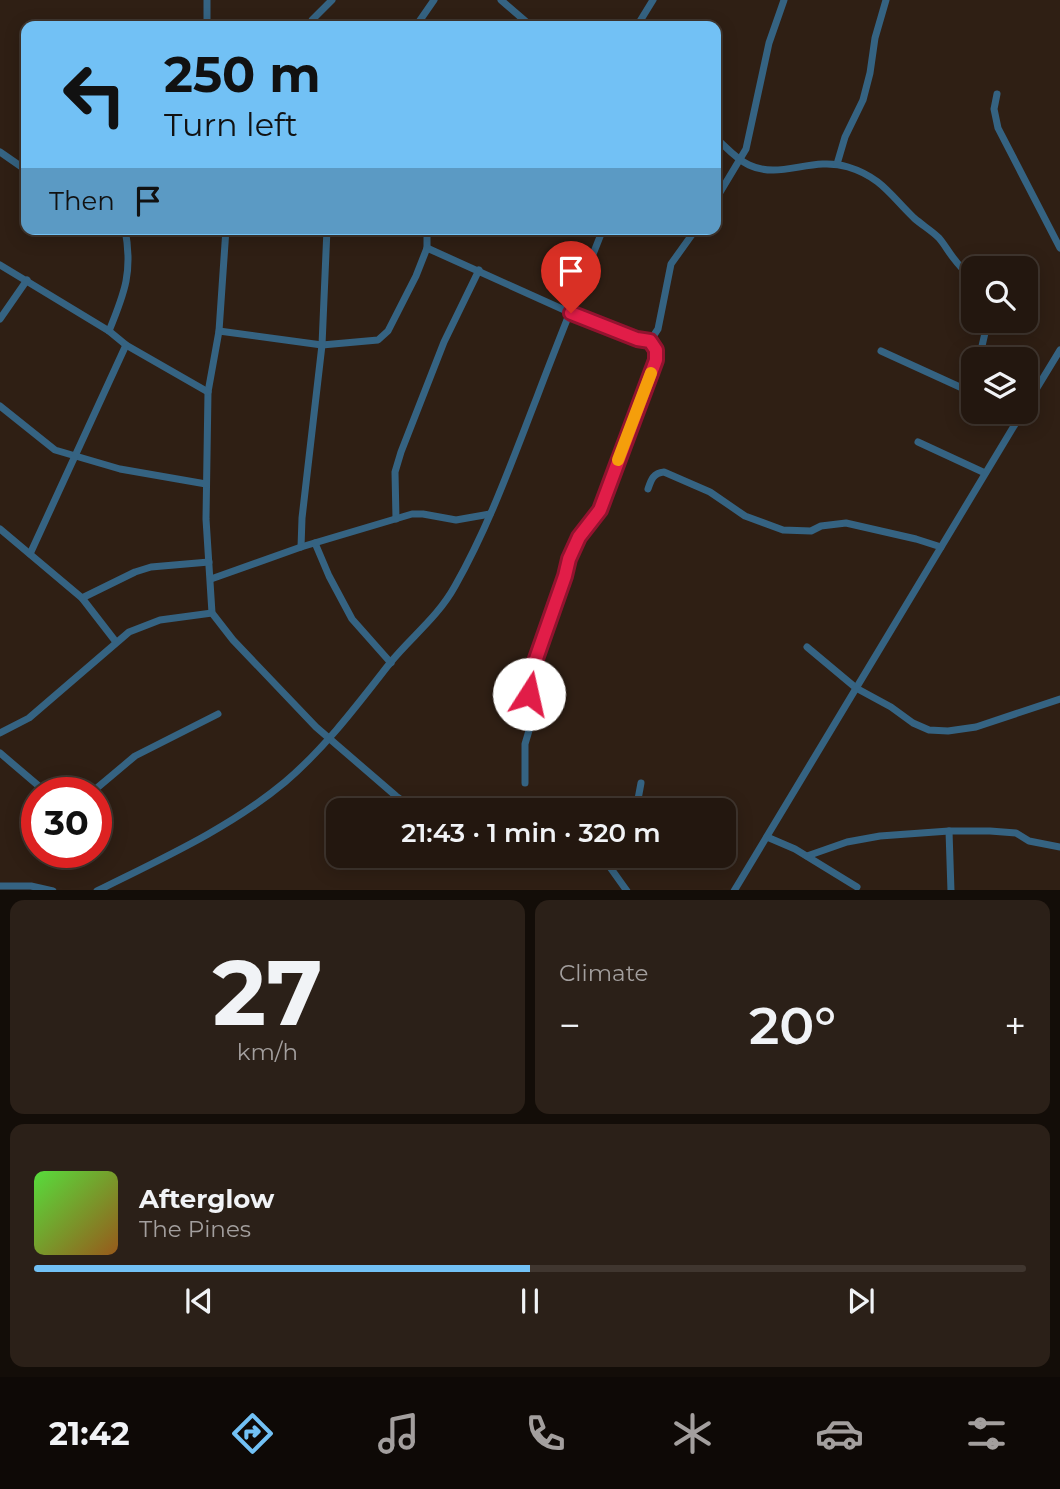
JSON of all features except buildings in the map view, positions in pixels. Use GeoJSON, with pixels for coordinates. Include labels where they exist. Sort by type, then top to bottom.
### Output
{"type":"FeatureCollection","features":[{"type":"Feature","properties":{"kind":"street"},"geometry":{"type":"LineString","coordinates":[[207,0],[207,21]]}},
{"type":"Feature","properties":{"kind":"street"},"geometry":{"type":"LineString","coordinates":[[312,21],[332,0]]}},
{"type":"Feature","properties":{"kind":"street"},"geometry":{"type":"LineString","coordinates":[[419,21],[434,0]]}},
{"type":"Feature","properties":{"kind":"street"},"geometry":{"type":"LineString","coordinates":[[501,0],[525,21]]}},
{"type":"Feature","properties":{"kind":"street"},"geometry":{"type":"LineString","coordinates":[[639,21],[653,0]]}},
{"type":"Feature","properties":{"kind":"street"},"geometry":{"type":"LineString","coordinates":[[721,191],[741,160],[750,134],[769,43],[784,0]]}},
{"type":"Feature","properties":{"kind":"street"},"geometry":{"type":"LineString","coordinates":[[836,164],[845,136],[863,100],[875,38],[886,0]]}},
{"type":"Feature","properties":{"kind":"street"},"geometry":{"type":"LineString","coordinates":[[997,94],[994,109],[998,128],[1060,248]]}},
{"type":"Feature","properties":{"kind":"street"},"geometry":{"type":"LineString","coordinates":[[721,142],[750,166],[766,170],[783,170],[808,164],[836,164],[872,176],[940,239],[961,266]]}},
{"type":"Feature","properties":{"kind":"street"},"geometry":{"type":"LineString","coordinates":[[0,152],[21,168]]}},
{"type":"Feature","properties":{"kind":"street"},"geometry":{"type":"LineString","coordinates":[[109,331],[125,293],[130,256],[126,235]]}},
{"type":"Feature","properties":{"kind":"street"},"geometry":{"type":"LineString","coordinates":[[226,235],[219,331],[208,392],[206,484],[212,612],[233,640],[329,738],[399,798]]}},
{"type":"Feature","properties":{"kind":"street"},"geometry":{"type":"LineString","coordinates":[[301,547],[322,345],[327,235]]}},
{"type":"Feature","properties":{"kind":"street"},"geometry":{"type":"LineString","coordinates":[[219,331],[322,345],[378,340],[384,337],[416,276],[427,248],[427,235]]}},
{"type":"Feature","properties":{"kind":"street"},"geometry":{"type":"LineString","coordinates":[[99,890],[182,848],[243,811],[285,781],[329,738],[448,598],[512,466],[601,235]]}},
{"type":"Feature","properties":{"kind":"street"},"geometry":{"type":"LineString","coordinates":[[650,341],[658,329],[671,264],[692,235]]}},
{"type":"Feature","properties":{"kind":"street"},"geometry":{"type":"LineString","coordinates":[[427,248],[571,313],[637,339],[650,341],[656,350],[656,360],[600,510],[574,546],[531,673],[529,684],[533,717],[525,744],[525,783]]}},
{"type":"Feature","properties":{"kind":"street"},"geometry":{"type":"LineString","coordinates":[[0,265],[109,331],[125,345],[208,392]]}},
{"type":"Feature","properties":{"kind":"street"},"geometry":{"type":"LineString","coordinates":[[396,519],[395,472],[401,452],[444,342],[479,270]]}},
{"type":"Feature","properties":{"kind":"street"},"geometry":{"type":"LineString","coordinates":[[0,319],[27,280]]}},
{"type":"Feature","properties":{"kind":"street"},"geometry":{"type":"LineString","coordinates":[[30,554],[125,345]]}},
{"type":"Feature","properties":{"kind":"street"},"geometry":{"type":"LineString","coordinates":[[1038,386],[1060,350]]}},
{"type":"Feature","properties":{"kind":"street"},"geometry":{"type":"LineString","coordinates":[[881,351],[961,388]]}},
{"type":"Feature","properties":{"kind":"street"},"geometry":{"type":"LineString","coordinates":[[0,406],[48,446],[120,469],[206,484]]}},
{"type":"Feature","properties":{"kind":"street"},"geometry":{"type":"LineString","coordinates":[[735,890],[1016,424]]}},
{"type":"Feature","properties":{"kind":"street"},"geometry":{"type":"LineString","coordinates":[[918,442],[985,474]]}},
{"type":"Feature","properties":{"kind":"street"},"geometry":{"type":"LineString","coordinates":[[648,489],[651,479],[657,473],[664,472],[710,492],[746,516],[783,530],[811,531],[821,526],[846,523],[941,547]]}},
{"type":"Feature","properties":{"kind":"street"},"geometry":{"type":"LineString","coordinates":[[211,579],[301,547],[396,519],[423,514],[456,520],[490,514]]}},
{"type":"Feature","properties":{"kind":"street"},"geometry":{"type":"LineString","coordinates":[[0,529],[82,598],[116,642]]}},
{"type":"Feature","properties":{"kind":"street"},"geometry":{"type":"LineString","coordinates":[[315,543],[352,620],[391,663]]}},
{"type":"Feature","properties":{"kind":"street"},"geometry":{"type":"LineString","coordinates":[[82,598],[151,567],[209,562]]}},
{"type":"Feature","properties":{"kind":"street"},"geometry":{"type":"LineString","coordinates":[[0,733],[16,726],[43,707],[116,642],[143,625],[212,612]]}},
{"type":"Feature","properties":{"kind":"street"},"geometry":{"type":"LineString","coordinates":[[807,647],[856,688],[929,730],[948,731],[976,727],[1060,698]]}},
{"type":"Feature","properties":{"kind":"street"},"geometry":{"type":"LineString","coordinates":[[110,777],[135,756],[219,713]]}},
{"type":"Feature","properties":{"kind":"street"},"geometry":{"type":"LineString","coordinates":[[0,753],[28,777]]}},
{"type":"Feature","properties":{"kind":"street"},"geometry":{"type":"LineString","coordinates":[[638,798],[641,783]]}},
{"type":"Feature","properties":{"kind":"street"},"geometry":{"type":"LineString","coordinates":[[807,856],[846,842],[880,836],[949,831],[1016,833],[1030,841],[1060,847]]}},
{"type":"Feature","properties":{"kind":"street"},"geometry":{"type":"LineString","coordinates":[[949,831],[951,890]]}},
{"type":"Feature","properties":{"kind":"street"},"geometry":{"type":"LineString","coordinates":[[766,837],[807,856],[856,887]]}},
{"type":"Feature","properties":{"kind":"street"},"geometry":{"type":"LineString","coordinates":[[610,868],[625,890]]}},
{"type":"Feature","properties":{"kind":"street"},"geometry":{"type":"LineString","coordinates":[[0,886],[32,886],[49,890]]}},
{"type":"Feature","properties":{"kind":"slow traffic"},"geometry":{"type":"LineString","coordinates":[[618,460],[651,373]]}},
{"type":"Feature","properties":{"kind":"route"},"geometry":{"type":"LineString","coordinates":[[529,694],[531,673],[569,559],[579,537],[600,510],[656,360],[656,350],[650,341],[637,339],[571,313]]}}]}
